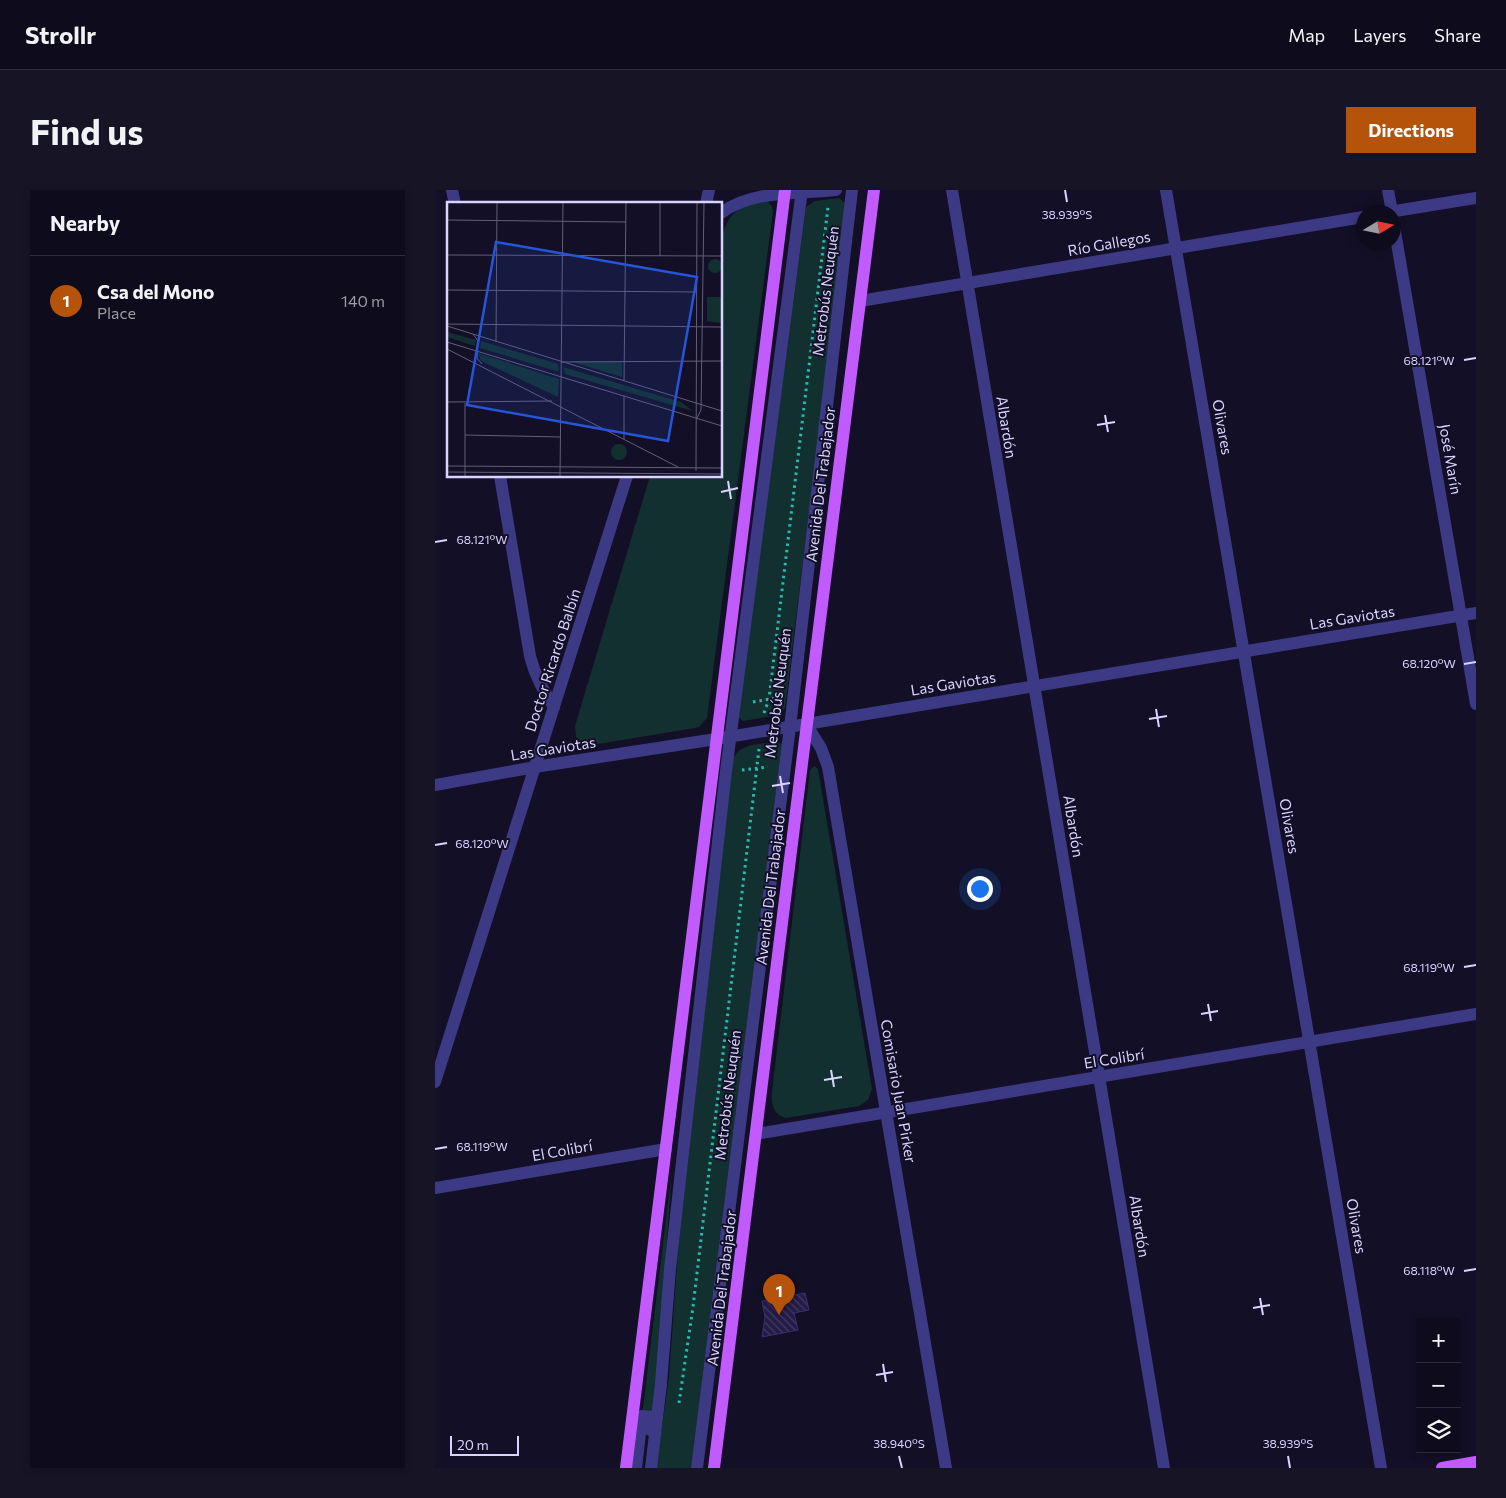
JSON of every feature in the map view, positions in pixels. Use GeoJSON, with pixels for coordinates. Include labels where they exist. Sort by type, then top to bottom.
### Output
{"type":"FeatureCollection","features":[{"type":"Feature","properties":{"kind":"main road","name":"Avenida Del Trabajador"},"geometry":{"type":"LineString","coordinates":[[714,1468],[874,190]]}},
{"type":"Feature","properties":{"kind":"main road"},"geometry":{"type":"LineString","coordinates":[[626,1468],[785,191]]}},
{"type":"Feature","properties":{"kind":"main road"},"geometry":{"type":"LineString","coordinates":[[1442,1468],[1476,1462]]}},
{"type":"Feature","properties":{"kind":"street","name":"Metrobús Neuquén"},"geometry":{"type":"LineString","coordinates":[[697,1468],[790,727],[852,190]]}},
{"type":"Feature","properties":{"kind":"street","name":"Albardón"},"geometry":{"type":"LineString","coordinates":[[952,190],[1164,1468]]}},
{"type":"Feature","properties":{"kind":"street","name":"Olivares"},"geometry":{"type":"LineString","coordinates":[[1166,190],[1381,1468]]}},
{"type":"Feature","properties":{"kind":"street"},"geometry":{"type":"LineString","coordinates":[[1388,190],[1390,205]]}},
{"type":"Feature","properties":{"kind":"street"},"geometry":{"type":"LineString","coordinates":[[723,211],[737,200],[760,191],[802,191],[833,194]]}},
{"type":"Feature","properties":{"kind":"street"},"geometry":{"type":"LineString","coordinates":[[651,1468],[661,1384],[670,1269],[730,737],[802,191]]}},
{"type":"Feature","properties":{"kind":"street"},"geometry":{"type":"LineString","coordinates":[[1401,210],[1476,198]]}},
{"type":"Feature","properties":{"kind":"street","name":"Río Gallegos"},"geometry":{"type":"LineString","coordinates":[[860,301],[1356,218]]}},
{"type":"Feature","properties":{"kind":"street","name":"José Marín"},"geometry":{"type":"LineString","coordinates":[[1398,250],[1476,704]]}},
{"type":"Feature","properties":{"kind":"street"},"geometry":{"type":"LineString","coordinates":[[500,478],[532,663],[543,693],[554,707]]}},
{"type":"Feature","properties":{"kind":"street","name":"Doctor Ricardo Balbín"},"geometry":{"type":"LineString","coordinates":[[435,1082],[626,478]]}},
{"type":"Feature","properties":{"kind":"street","name":"Las Gaviotas"},"geometry":{"type":"LineString","coordinates":[[435,785],[1476,613]]}},
{"type":"Feature","properties":{"kind":"street","name":"Comisario Juan Pirker"},"geometry":{"type":"LineString","coordinates":[[806,724],[821,748],[828,767],[946,1468]]}},
{"type":"Feature","properties":{"kind":"street","name":"El Colibrí"},"geometry":{"type":"LineString","coordinates":[[757,1134],[1476,1014]]}},
{"type":"Feature","properties":{"kind":"street","name":"El Colibrí"},"geometry":{"type":"LineString","coordinates":[[435,1188],[666,1149]]}},
{"type":"Feature","properties":{"kind":"street"},"geometry":{"type":"LineString","coordinates":[[636,1468],[642,1416],[652,1417],[646,1468]]}},
{"type":"Feature","properties":{"kind":"path"},"geometry":{"type":"LineString","coordinates":[[763,718],[769,699],[827,218],[833,194]]}},
{"type":"Feature","properties":{"kind":"path"},"geometry":{"type":"LineString","coordinates":[[819,218],[836,217]]}},
{"type":"Feature","properties":{"kind":"path"},"geometry":{"type":"LineString","coordinates":[[746,704],[778,698]]}},
{"type":"Feature","properties":{"kind":"path"},"geometry":{"type":"LineString","coordinates":[[679,1403],[694,1297],[760,744]]}},
{"type":"Feature","properties":{"kind":"path"},"geometry":{"type":"LineString","coordinates":[[740,770],[773,767]]}},
{"type":"Feature","properties":{"kind":"green space"},"geometry":{"type":"Polygon","coordinates":[[[839,198],[845,203],[845,217],[785,708],[779,715],[743,721],[738,717],[806,207],[815,201],[839,198]]]}},
{"type":"Feature","properties":{"kind":"green space"},"geometry":{"type":"Polygon","coordinates":[[[768,201],[773,211],[707,718],[699,727],[592,745],[582,744],[576,737],[575,726],[649,478],[723,478],[723,232],[732,215],[750,205],[768,201]]]}},
{"type":"Feature","properties":{"kind":"green space"},"geometry":{"type":"Polygon","coordinates":[[[777,742],[782,744],[691,1468],[656,1468],[669,1377],[678,1251],[733,759],[736,754],[746,747],[777,742]]]}},
{"type":"Feature","properties":{"kind":"green space"},"geometry":{"type":"Polygon","coordinates":[[[814,766],[818,769],[872,1089],[868,1100],[859,1106],[786,1118],[776,1112],[772,1101],[772,1092],[810,770],[814,766]]]}},
{"type":"Feature","properties":{"kind":"green space"},"geometry":{"type":"Polygon","coordinates":[[[672,1170],[657,1379],[652,1417],[642,1416],[672,1170]]]}},
{"type":"Feature","properties":{"kind":"building"},"geometry":{"type":"Polygon","coordinates":[[[805,1293],[809,1310],[794,1313],[798,1330],[762,1337],[765,1317],[762,1301],[805,1293]]]}},
{"type":"Feature","properties":{"kind":"place","name":"Csa del Mono"},"geometry":{"type":"Point","coordinates":[779,1315]}}]}
